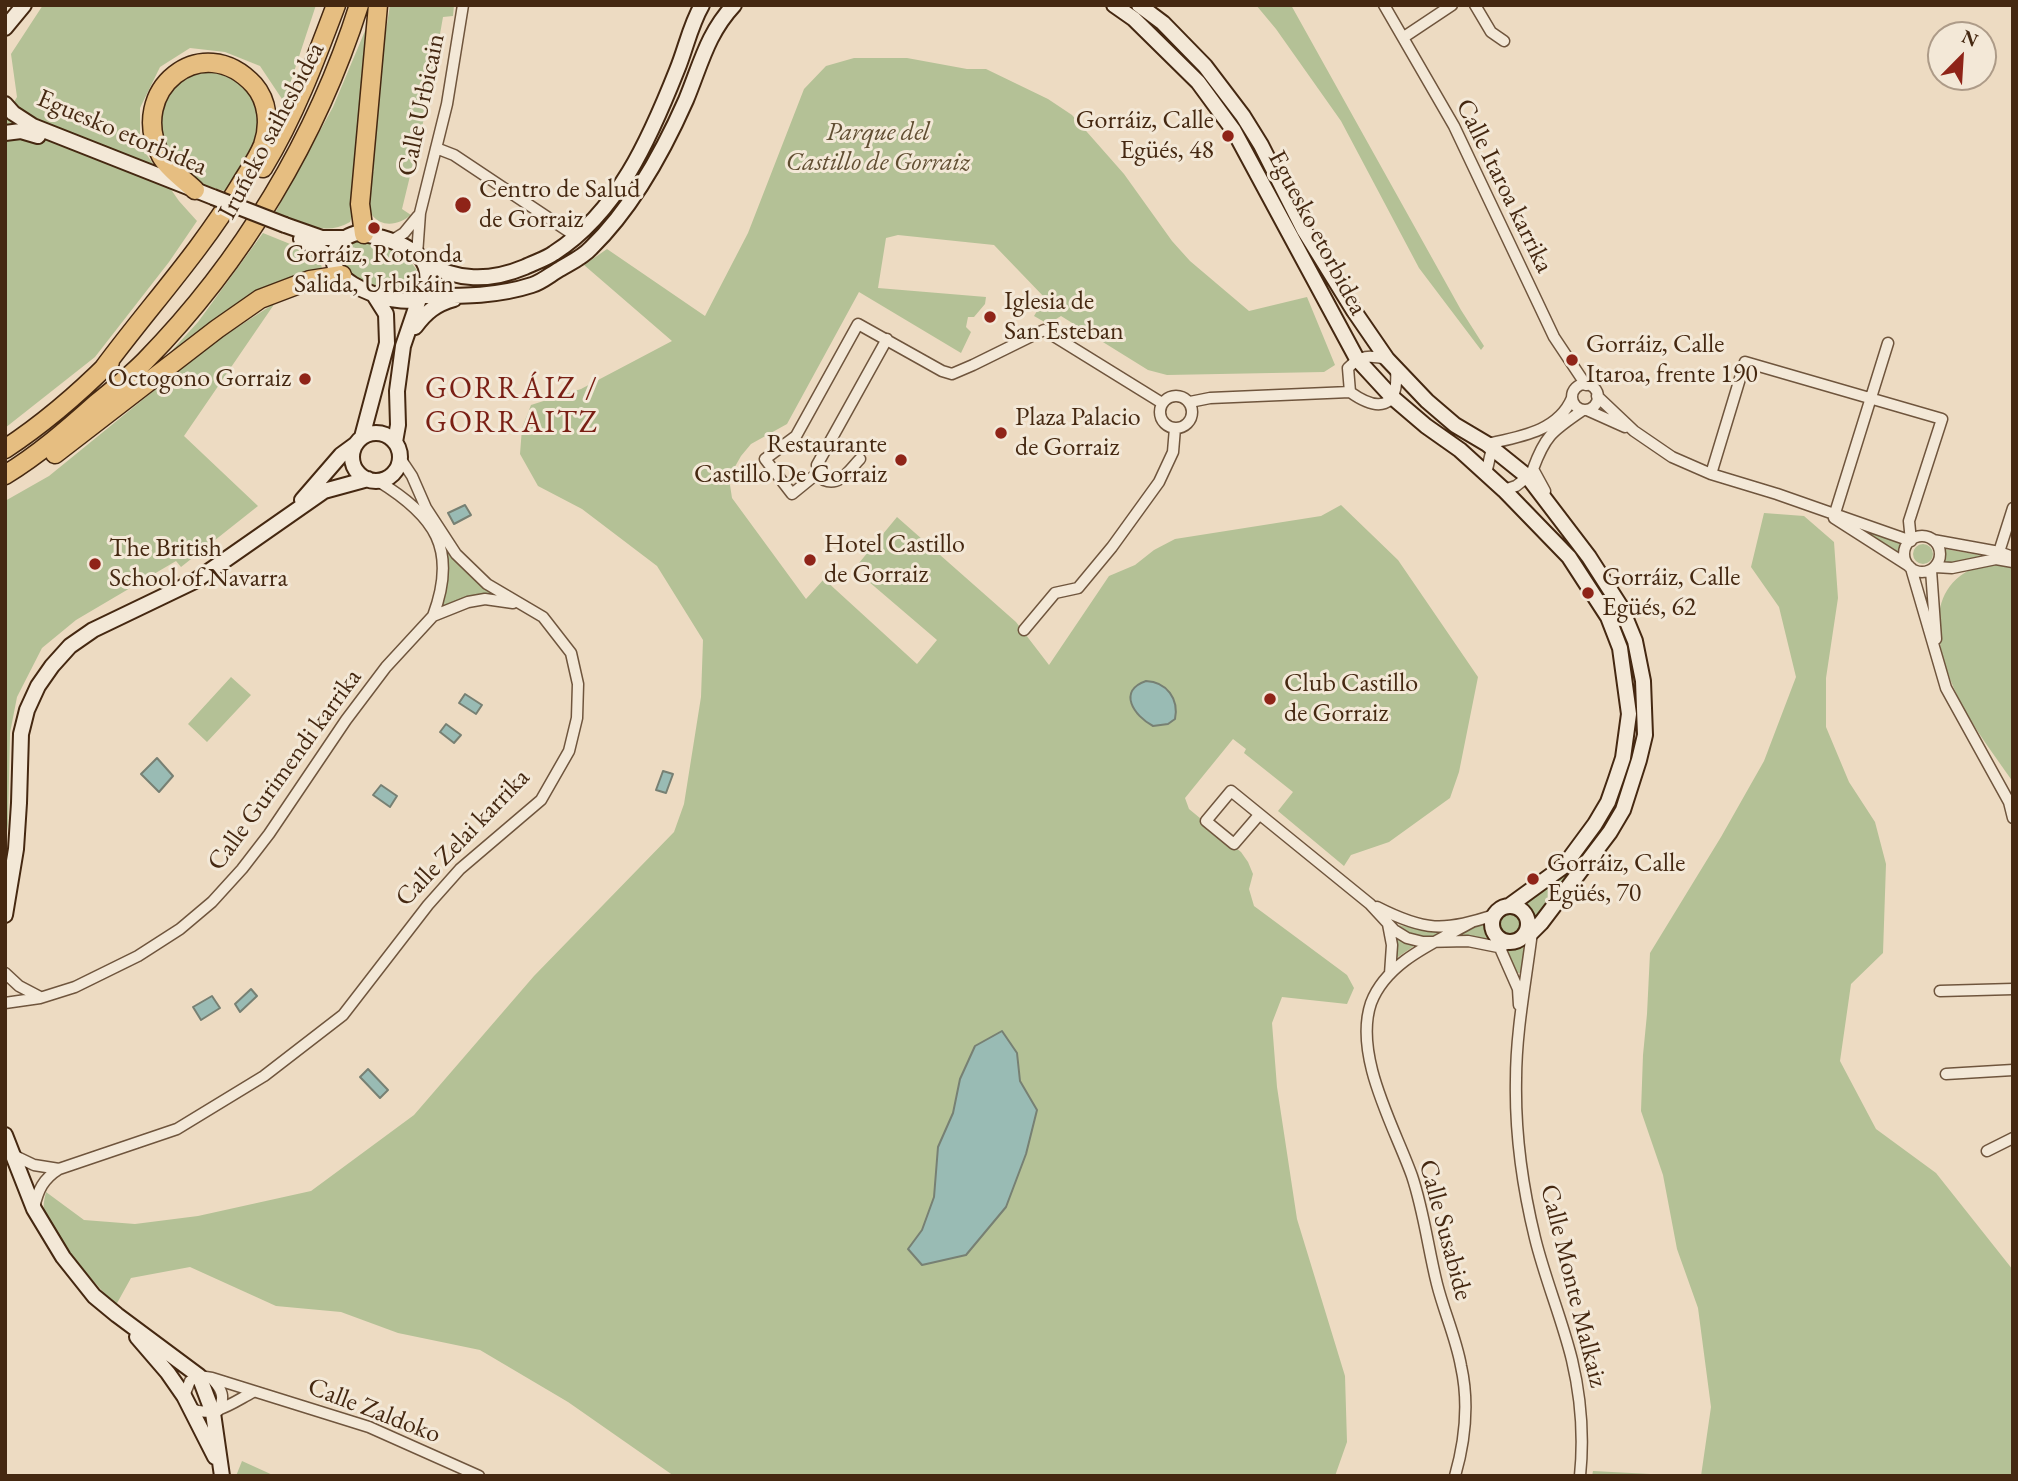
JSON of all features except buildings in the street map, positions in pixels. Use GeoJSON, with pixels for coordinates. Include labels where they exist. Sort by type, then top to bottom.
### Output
{"type":"FeatureCollection","features":[{"type":"Feature","properties":{"kind":"highway","name":"Iruñeko saihesbidea"},"geometry":{"type":"LineString","coordinates":[[5,449],[27,435],[103,369],[154,318],[224,232],[279,141],[315,61],[336,5]]}},
{"type":"Feature","properties":{"kind":"highway","name":"Iruñeko saihesbidea"},"geometry":{"type":"LineString","coordinates":[[5,475],[74,424],[144,362],[205,295],[248,235],[285,173],[344,50],[359,5]]}},
{"type":"Feature","properties":{"kind":"highway"},"geometry":{"type":"LineString","coordinates":[[364,234],[360,204],[378,5]]}},
{"type":"Feature","properties":{"kind":"highway"},"geometry":{"type":"LineString","coordinates":[[103,369],[202,243],[263,145],[267,127],[266,108],[259,92],[245,75],[228,65],[215,62],[186,68],[172,76],[161,87],[154,105],[151,127],[162,158],[195,190]]}},
{"type":"Feature","properties":{"kind":"highway"},"geometry":{"type":"LineString","coordinates":[[5,486],[43,463],[260,299],[310,280],[342,275]]}},
{"type":"Feature","properties":{"kind":"street"},"geometry":{"type":"LineString","coordinates":[[5,28],[24,5]]}},
{"type":"Feature","properties":{"kind":"street","name":"Calle Urbicain"},"geometry":{"type":"LineString","coordinates":[[420,258],[420,213],[452,79],[463,5]]}},
{"type":"Feature","properties":{"kind":"street"},"geometry":{"type":"LineString","coordinates":[[701,6],[655,126],[634,164],[607,203],[576,237],[552,255],[512,272],[469,278],[444,273],[391,241],[357,233],[343,238],[336,247],[333,258],[336,268],[349,283],[374,295],[405,301],[420,296],[501,293],[535,284],[590,250],[624,208],[655,162],[686,99],[700,58],[720,21],[734,5]]}},
{"type":"Feature","properties":{"kind":"street","name":"Eguesko etorbidea"},"geometry":{"type":"LineString","coordinates":[[1114,5],[1134,19],[1198,82],[1234,131],[1357,359],[1392,397],[1426,426],[1461,450],[1504,490],[1569,557],[1608,617],[1620,648],[1629,714],[1623,758],[1616,779],[1608,802],[1595,824],[1564,866],[1509,906]]}},
{"type":"Feature","properties":{"kind":"street","name":"Eguesko etorbidea"},"geometry":{"type":"LineString","coordinates":[[1139,5],[1163,23],[1205,66],[1243,116],[1261,145],[1304,230],[1354,311],[1391,364],[1455,425],[1531,473],[1621,607],[1635,641],[1643,681],[1645,735],[1639,760],[1623,810],[1541,923],[1525,933]]}},
{"type":"Feature","properties":{"kind":"street","name":"Calle Itaroa karrika"},"geometry":{"type":"LineString","coordinates":[[1384,5],[1454,126],[1554,337],[1586,385]]}},
{"type":"Feature","properties":{"kind":"street"},"geometry":{"type":"LineString","coordinates":[[1404,37],[1452,5]]}},
{"type":"Feature","properties":{"kind":"street"},"geometry":{"type":"LineString","coordinates":[[1475,5],[1491,33],[1504,41]]}},
{"type":"Feature","properties":{"kind":"street","name":"Eguesko etorbidea"},"geometry":{"type":"LineString","coordinates":[[5,104],[13,113],[33,126],[195,190],[212,200]]}},
{"type":"Feature","properties":{"kind":"street","name":"Eguesko etorbidea"},"geometry":{"type":"LineString","coordinates":[[5,133],[21,131],[38,135],[283,228],[323,238],[343,238]]}},
{"type":"Feature","properties":{"kind":"street"},"geometry":{"type":"LineString","coordinates":[[436,148],[454,155],[576,237]]}},
{"type":"Feature","properties":{"kind":"street","name":"Calle Urbicain"},"geometry":{"type":"LineString","coordinates":[[391,241],[414,224],[420,213]]}},
{"type":"Feature","properties":{"kind":"street","name":"Eguesko etorbidea"},"geometry":{"type":"LineString","coordinates":[[283,228],[333,258]]}},
{"type":"Feature","properties":{"kind":"street"},"geometry":{"type":"LineString","coordinates":[[5,915],[17,837],[20,734],[38,686],[70,646],[112,620],[167,597],[195,581],[324,491],[391,476],[399,465],[400,458],[395,442],[398,425],[397,391],[403,346],[420,296],[427,286],[427,268],[420,258]]}},
{"type":"Feature","properties":{"kind":"street"},"geometry":{"type":"LineString","coordinates":[[374,295],[386,314],[387,343],[359,440],[353,449],[353,464],[356,471],[404,497],[424,515],[434,532],[441,551],[444,573],[441,595],[433,616]]}},
{"type":"Feature","properties":{"kind":"street"},"geometry":{"type":"LineString","coordinates":[[403,346],[426,312],[442,303],[466,296]]}},
{"type":"Feature","properties":{"kind":"street"},"geometry":{"type":"LineString","coordinates":[[819,472],[792,494],[765,458],[796,436],[858,324],[952,374],[1044,330],[1162,403]]}},
{"type":"Feature","properties":{"kind":"street"},"geometry":{"type":"LineString","coordinates":[[860,459],[837,481],[831,483],[824,480],[817,465],[887,340]]}},
{"type":"Feature","properties":{"kind":"street"},"geometry":{"type":"LineString","coordinates":[[1835,513],[1888,342]]}},
{"type":"Feature","properties":{"kind":"street"},"geometry":{"type":"LineString","coordinates":[[1190,402],[1350,392],[1372,404],[1382,403],[1392,397],[1398,387],[1391,364],[1373,356],[1357,359],[1348,368],[1350,392]]}},
{"type":"Feature","properties":{"kind":"street"},"geometry":{"type":"LineString","coordinates":[[1711,474],[1745,362],[1942,419],[1909,521],[1911,541]]}},
{"type":"Feature","properties":{"kind":"street"},"geometry":{"type":"LineString","coordinates":[[1486,474],[1490,446],[1538,432],[1567,409],[1576,388],[1586,385],[1594,389],[1597,396],[1634,431],[1672,457],[1711,474],[1835,513],[1911,541]]}},
{"type":"Feature","properties":{"kind":"street"},"geometry":{"type":"LineString","coordinates":[[1171,396],[1186,398],[1190,402],[1192,417],[1185,425],[1175,428],[1165,424],[1160,414],[1162,403],[1171,396]]}},
{"type":"Feature","properties":{"kind":"street"},"geometry":{"type":"LineString","coordinates":[[1504,490],[1516,486],[1531,473],[1542,445],[1558,426],[1596,404],[1597,396]]}},
{"type":"Feature","properties":{"kind":"street"},"geometry":{"type":"LineString","coordinates":[[1572,398],[1575,406],[1634,431]]}},
{"type":"Feature","properties":{"kind":"street"},"geometry":{"type":"LineString","coordinates":[[1024,630],[1055,593],[1078,588],[1112,547],[1159,482],[1174,452],[1175,428]]}},
{"type":"Feature","properties":{"kind":"street"},"geometry":{"type":"LineString","coordinates":[[286,517],[341,455],[359,440],[368,434],[383,434],[395,442]]}},
{"type":"Feature","properties":{"kind":"street","name":"Calle Zelai karrika"},"geometry":{"type":"LineString","coordinates":[[59,1169],[177,1129],[264,1076],[343,1015],[428,905],[460,869],[541,800],[569,751],[577,718],[578,684],[571,653],[543,617],[487,584],[456,554],[426,508],[412,476],[400,458]]}},
{"type":"Feature","properties":{"kind":"street"},"geometry":{"type":"LineString","coordinates":[[1812,506],[1921,572],[1996,559],[2013,560]]}},
{"type":"Feature","properties":{"kind":"street"},"geometry":{"type":"LineString","coordinates":[[2000,552],[2013,508]]}},
{"type":"Feature","properties":{"kind":"street"},"geometry":{"type":"LineString","coordinates":[[2013,560],[2000,552],[1922,537],[1907,545],[1905,556],[1946,688],[2009,802],[2013,818]]}},
{"type":"Feature","properties":{"kind":"street"},"geometry":{"type":"LineString","coordinates":[[1933,540],[1940,553],[1933,569],[1935,636],[1946,688]]}},
{"type":"Feature","properties":{"kind":"street","name":"Calle Gurimendi karrika"},"geometry":{"type":"LineString","coordinates":[[5,1003],[40,998],[75,988],[138,956],[180,929],[212,902],[242,869],[269,834],[345,720],[386,667],[433,616],[468,602],[485,599],[498,599],[524,606]]}},
{"type":"Feature","properties":{"kind":"street"},"geometry":{"type":"LineString","coordinates":[[1259,815],[1234,844],[1206,821],[1231,792],[1370,904],[1388,924],[1407,938],[1434,943],[1460,940],[1498,947],[1525,933]]}},
{"type":"Feature","properties":{"kind":"street"},"geometry":{"type":"LineString","coordinates":[[1370,904],[1418,925],[1444,927],[1494,915]]}},
{"type":"Feature","properties":{"kind":"street"},"geometry":{"type":"LineString","coordinates":[[1509,906],[1522,911],[1525,933],[1505,942],[1492,930],[1494,915],[1498,910],[1509,906]]}},
{"type":"Feature","properties":{"kind":"street"},"geometry":{"type":"LineString","coordinates":[[1434,943],[1472,922]]}},
{"type":"Feature","properties":{"kind":"street"},"geometry":{"type":"LineString","coordinates":[[1388,924],[1392,945],[1390,974]]}},
{"type":"Feature","properties":{"kind":"street","name":"Calle Monte Malkaiz"},"geometry":{"type":"LineString","coordinates":[[1492,930],[1518,989],[1520,1023]]}},
{"type":"Feature","properties":{"kind":"street","name":"Calle Monte Malkaiz"},"geometry":{"type":"LineString","coordinates":[[1525,933],[1516,1080],[1518,1136],[1535,1238],[1572,1360],[1578,1395],[1582,1456],[1580,1476]]}},
{"type":"Feature","properties":{"kind":"street","name":"Calle Susabide"},"geometry":{"type":"LineString","coordinates":[[1434,943],[1409,958],[1390,974],[1372,1001],[1369,1013],[1370,1051],[1374,1079],[1383,1108],[1422,1208],[1437,1285],[1461,1363],[1465,1387],[1463,1447],[1455,1476]]}},
{"type":"Feature","properties":{"kind":"street"},"geometry":{"type":"LineString","coordinates":[[5,973],[19,986],[40,998]]}},
{"type":"Feature","properties":{"kind":"street"},"geometry":{"type":"LineString","coordinates":[[1940,991],[2013,989]]}},
{"type":"Feature","properties":{"kind":"street"},"geometry":{"type":"LineString","coordinates":[[1946,1074],[2013,1070]]}},
{"type":"Feature","properties":{"kind":"street"},"geometry":{"type":"LineString","coordinates":[[5,1135],[34,1209],[63,1257],[94,1296],[205,1377],[216,1411],[222,1473]]}},
{"type":"Feature","properties":{"kind":"street"},"geometry":{"type":"LineString","coordinates":[[1987,1151],[2013,1138]]}},
{"type":"Feature","properties":{"kind":"street"},"geometry":{"type":"LineString","coordinates":[[11,1154],[34,1166],[59,1169]]}},
{"type":"Feature","properties":{"kind":"street"},"geometry":{"type":"LineString","coordinates":[[34,1209],[41,1185],[49,1175],[59,1169]]}},
{"type":"Feature","properties":{"kind":"street"},"geometry":{"type":"LineString","coordinates":[[117,1315],[168,1373],[188,1402],[222,1473]]}},
{"type":"Feature","properties":{"kind":"street"},"geometry":{"type":"LineString","coordinates":[[188,1402],[190,1381],[205,1377]]}},
{"type":"Feature","properties":{"kind":"street","name":"Calle Zaldoko"},"geometry":{"type":"LineString","coordinates":[[205,1377],[369,1427],[479,1476]]}},
{"type":"Feature","properties":{"kind":"street"},"geometry":{"type":"LineString","coordinates":[[188,1402],[201,1413],[216,1411],[253,1392]]}},
{"type":"Feature","properties":{"kind":"green space"},"geometry":{"type":"Polygon","coordinates":[[[43,5],[316,5],[284,102],[260,66],[225,52],[190,48],[160,67],[140,108],[140,145],[179,201],[197,221],[169,262],[95,357],[5,428],[5,117],[17,97],[11,54],[43,5]]]}},
{"type":"Feature","properties":{"kind":"green space"},"geometry":{"type":"Polygon","coordinates":[[[390,5],[454,5],[453,16],[443,17],[428,102],[402,209],[411,215],[402,221],[386,224],[370,212],[366,200],[365,183],[376,168],[362,184],[390,5]]]}},
{"type":"Feature","properties":{"kind":"green space"},"geometry":{"type":"Polygon","coordinates":[[[1256,5],[1291,5],[1461,310],[1484,346],[1481,350],[1419,268],[1341,121],[1256,5]]]}},
{"type":"Feature","properties":{"kind":"green space"},"geometry":{"type":"Polygon","coordinates":[[[370,19],[354,210],[350,222],[331,228],[312,227],[275,213],[333,107],[370,19]]]}},
{"type":"Feature","properties":{"kind":"green space","name":"Parque del Castillo de Gorraiz"},"geometry":{"type":"Polygon","coordinates":[[[854,58],[907,58],[967,69],[986,69],[1048,99],[1072,115],[1124,174],[1172,241],[1190,261],[1249,311],[1307,297],[1335,365],[1324,372],[1167,375],[1148,370],[1061,316],[1048,324],[1034,316],[1045,298],[994,245],[898,235],[886,238],[878,288],[986,297],[985,304],[974,317],[968,317],[966,327],[971,332],[961,353],[859,292],[787,424],[751,444],[741,456],[732,472],[732,498],[806,599],[824,579],[917,664],[937,640],[868,581],[872,574],[859,563],[897,517],[1016,622],[1049,665],[1109,576],[1135,565],[1154,550],[1175,539],[1321,516],[1341,505],[1398,560],[1478,677],[1459,772],[1450,798],[1389,842],[1351,855],[1344,866],[1278,811],[1293,792],[1244,753],[1246,749],[1233,739],[1185,798],[1189,809],[1241,852],[1248,862],[1253,874],[1249,889],[1254,906],[1347,975],[1354,988],[1347,1004],[1282,997],[1272,1023],[1277,1087],[1297,1219],[1345,1376],[1347,1442],[1335,1476],[674,1476],[568,1402],[480,1350],[398,1333],[341,1312],[276,1306],[190,1267],[131,1278],[116,1305],[75,1258],[47,1217],[44,1206],[46,1192],[84,1220],[135,1224],[198,1216],[311,1191],[414,1115],[534,976],[674,832],[684,804],[701,697],[703,640],[657,566],[582,509],[538,486],[520,454],[522,428],[531,405],[581,389],[672,341],[584,265],[607,249],[705,316],[748,233],[804,89],[826,66],[854,58]]]}},
{"type":"Feature","properties":{"kind":"green space"},"geometry":{"type":"Polygon","coordinates":[[[209,70],[225,72],[254,96],[260,121],[255,141],[225,191],[202,185],[182,171],[167,153],[157,125],[160,104],[185,74],[209,70]]]}},
{"type":"Feature","properties":{"kind":"green space"},"geometry":{"type":"Polygon","coordinates":[[[263,233],[310,254],[321,264],[322,269],[302,277],[155,369],[198,322],[263,233]]]}},
{"type":"Feature","properties":{"kind":"green space"},"geometry":{"type":"Polygon","coordinates":[[[354,241],[383,246],[409,261],[420,276],[416,288],[408,292],[390,292],[370,285],[346,271],[341,256],[354,241]]]}},
{"type":"Feature","properties":{"kind":"green space","name":"The British School of Navarra"},"geometry":{"type":"Polygon","coordinates":[[[275,303],[184,436],[258,506],[181,567],[176,561],[76,620],[42,648],[17,697],[10,733],[5,846],[5,501],[49,476],[210,345],[275,303]]]}},
{"type":"Feature","properties":{"kind":"green space"},"geometry":{"type":"Polygon","coordinates":[[[1764,513],[1804,516],[1834,542],[1838,598],[1826,678],[1826,727],[1849,782],[1875,822],[1886,864],[1883,953],[1851,984],[1840,1061],[1876,1129],[1936,1173],[2013,1270],[2013,1476],[1701,1476],[1711,1407],[1698,1308],[1677,1249],[1663,1175],[1641,1111],[1643,1055],[1650,953],[1764,761],[1796,677],[1779,607],[1751,567],[1764,513]]]}},
{"type":"Feature","properties":{"kind":"green space"},"geometry":{"type":"Polygon","coordinates":[[[1854,525],[1906,540],[1901,560],[1854,525]]]}},
{"type":"Feature","properties":{"kind":"green space"},"geometry":{"type":"Polygon","coordinates":[[[1923,544],[1930,547],[1933,554],[1930,561],[1923,564],[1916,561],[1913,554],[1916,547],[1923,544]]]}},
{"type":"Feature","properties":{"kind":"green space"},"geometry":{"type":"Polygon","coordinates":[[[444,545],[465,571],[495,596],[441,608],[447,577],[444,545]]]}},
{"type":"Feature","properties":{"kind":"green space"},"geometry":{"type":"Polygon","coordinates":[[[1945,549],[1985,556],[1944,566],[1945,549]]]}},
{"type":"Feature","properties":{"kind":"green space"},"geometry":{"type":"Polygon","coordinates":[[[1994,562],[2013,565],[2013,782],[1960,701],[1939,638],[1939,617],[1943,599],[1953,583],[1970,570],[1994,562]]]}},
{"type":"Feature","properties":{"kind":"green space"},"geometry":{"type":"Polygon","coordinates":[[[231,677],[251,695],[207,742],[188,724],[231,677]]]}},
{"type":"Feature","properties":{"kind":"green space"},"geometry":{"type":"Polygon","coordinates":[[[1563,872],[1566,877],[1536,922],[1532,911],[1524,902],[1563,872]]]}},
{"type":"Feature","properties":{"kind":"green space"},"geometry":{"type":"Polygon","coordinates":[[[1509,912],[1517,915],[1520,923],[1517,931],[1509,934],[1501,931],[1498,923],[1501,915],[1509,912]]]}},
{"type":"Feature","properties":{"kind":"green space"},"geometry":{"type":"Polygon","coordinates":[[[1484,923],[1488,939],[1458,934],[1484,923]]]}},
{"type":"Feature","properties":{"kind":"green space"},"geometry":{"type":"Polygon","coordinates":[[[1399,925],[1427,931],[1443,931],[1420,937],[1408,933],[1399,925]]]}},
{"type":"Feature","properties":{"kind":"green space"},"geometry":{"type":"Polygon","coordinates":[[[1395,935],[1417,944],[1395,959],[1395,935]]]}},
{"type":"Feature","properties":{"kind":"green space"},"geometry":{"type":"Polygon","coordinates":[[[1524,945],[1523,972],[1515,972],[1506,951],[1524,945]]]}},
{"type":"Feature","properties":{"kind":"green space"},"geometry":{"type":"Polygon","coordinates":[[[242,1461],[275,1476],[236,1476],[242,1461]]]}},
{"type":"Feature","properties":{"kind":"green space"},"geometry":{"type":"Polygon","coordinates":[[[1593,1471],[1689,1476],[1592,1476],[1593,1471]]]}},
{"type":"Feature","properties":{"kind":"water"},"geometry":{"type":"Polygon","coordinates":[[[465,505],[471,515],[454,524],[448,513],[465,505]]]}},
{"type":"Feature","properties":{"kind":"water"},"geometry":{"type":"Polygon","coordinates":[[[1146,681],[1165,688],[1173,698],[1175,719],[1168,724],[1153,726],[1135,710],[1130,697],[1132,691],[1146,681]]]}},
{"type":"Feature","properties":{"kind":"water"},"geometry":{"type":"Polygon","coordinates":[[[465,694],[482,705],[476,714],[459,703],[465,694]]]}},
{"type":"Feature","properties":{"kind":"water"},"geometry":{"type":"Polygon","coordinates":[[[446,724],[461,735],[454,743],[440,732],[446,724]]]}},
{"type":"Feature","properties":{"kind":"water"},"geometry":{"type":"Polygon","coordinates":[[[157,758],[173,776],[159,792],[141,774],[157,758]]]}},
{"type":"Feature","properties":{"kind":"water"},"geometry":{"type":"Polygon","coordinates":[[[663,771],[673,774],[666,793],[656,790],[663,771]]]}},
{"type":"Feature","properties":{"kind":"water"},"geometry":{"type":"Polygon","coordinates":[[[381,785],[397,796],[390,807],[373,795],[381,785]]]}},
{"type":"Feature","properties":{"kind":"water"},"geometry":{"type":"Polygon","coordinates":[[[251,989],[257,996],[240,1012],[235,1004],[251,989]]]}},
{"type":"Feature","properties":{"kind":"water"},"geometry":{"type":"Polygon","coordinates":[[[212,996],[220,1008],[201,1020],[193,1007],[212,996]]]}},
{"type":"Feature","properties":{"kind":"water"},"geometry":{"type":"Polygon","coordinates":[[[1002,1031],[1017,1053],[1020,1081],[1037,1110],[1026,1154],[1006,1207],[966,1255],[922,1265],[908,1249],[922,1230],[934,1197],[938,1147],[953,1113],[960,1079],[975,1046],[1002,1031]]]}},
{"type":"Feature","properties":{"kind":"water"},"geometry":{"type":"Polygon","coordinates":[[[368,1069],[388,1090],[380,1098],[360,1077],[368,1069]]]}},
{"type":"Feature","properties":{"kind":"place","name":"Gorráiz, Calle Egüés, 48"},"geometry":{"type":"Point","coordinates":[1228,136]}},
{"type":"Feature","properties":{"kind":"place","name":"Centro de Salud de Gorraiz"},"geometry":{"type":"Point","coordinates":[463,205]}},
{"type":"Feature","properties":{"kind":"place","name":"Gorráiz, Rotonda Salida, Urbikáin"},"geometry":{"type":"Point","coordinates":[374,228]}},
{"type":"Feature","properties":{"kind":"place","name":"Iglesia de San Esteban"},"geometry":{"type":"Point","coordinates":[990,317]}},
{"type":"Feature","properties":{"kind":"place","name":"Gorráiz, Calle Itaroa, frente 190"},"geometry":{"type":"Point","coordinates":[1572,360]}},
{"type":"Feature","properties":{"kind":"place","name":"Octogono Gorraiz"},"geometry":{"type":"Point","coordinates":[305,379]}},
{"type":"Feature","properties":{"kind":"place","name":"Plaza Palacio de Gorraiz"},"geometry":{"type":"Point","coordinates":[1001,433]}},
{"type":"Feature","properties":{"kind":"place","name":"Restaurante Castillo De Gorraiz"},"geometry":{"type":"Point","coordinates":[901,460]}},
{"type":"Feature","properties":{"kind":"place","name":"Hotel Castillo de Gorraiz"},"geometry":{"type":"Point","coordinates":[810,560]}},
{"type":"Feature","properties":{"kind":"place","name":"The British School of Navarra"},"geometry":{"type":"Point","coordinates":[95,564]}},
{"type":"Feature","properties":{"kind":"place","name":"Gorráiz, Calle Egüés, 62"},"geometry":{"type":"Point","coordinates":[1588,593]}},
{"type":"Feature","properties":{"kind":"place","name":"Club Castillo de Gorraiz"},"geometry":{"type":"Point","coordinates":[1270,699]}},
{"type":"Feature","properties":{"kind":"place","name":"Gorráiz, Calle Egüés, 70"},"geometry":{"type":"Point","coordinates":[1533,879]}},
{"type":"Feature","properties":{"kind":"district","name":"GORRÁIZ / GORRAITZ"},"geometry":{"type":"Point","coordinates":[512,407]}}]}
